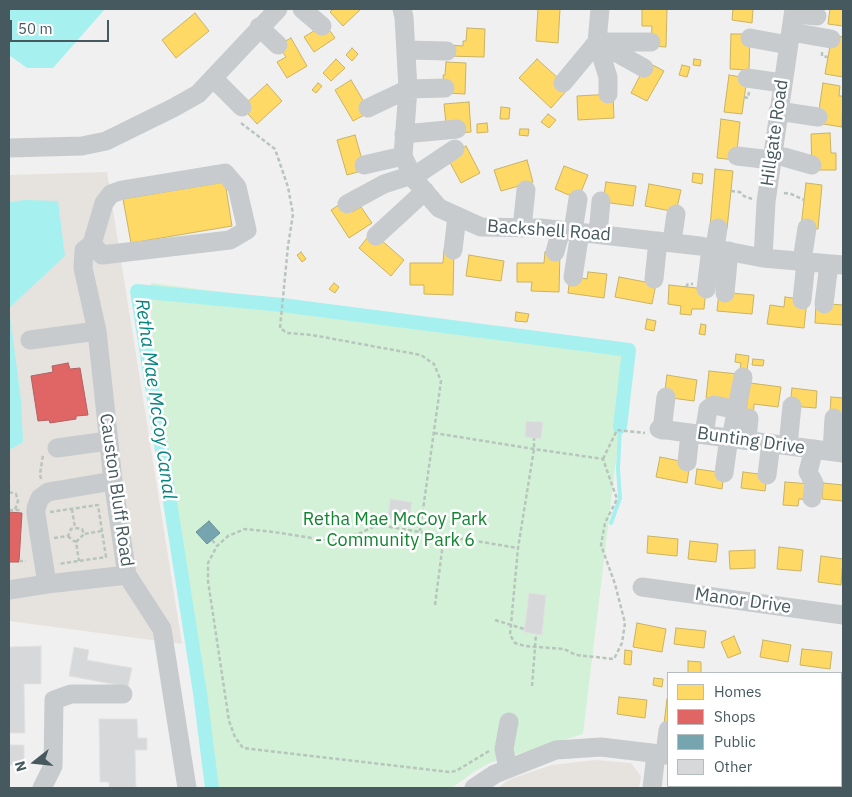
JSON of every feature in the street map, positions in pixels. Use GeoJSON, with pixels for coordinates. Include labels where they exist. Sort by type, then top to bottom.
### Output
{"type":"FeatureCollection","features":[{"type":"Feature","properties":{"kind":"street"},"geometry":{"type":"LineString","coordinates":[[9,148],[82,146],[106,141],[198,94],[224,69],[259,27],[278,9]]}},
{"type":"Feature","properties":{"kind":"street"},"geometry":{"type":"LineString","coordinates":[[302,9],[322,26]]}},
{"type":"Feature","properties":{"kind":"street","name":"Backshell Road"},"geometry":{"type":"LineString","coordinates":[[402,9],[407,50],[408,89],[403,156],[417,181],[440,208],[481,227],[578,232],[718,249],[763,258],[836,264]]}},
{"type":"Feature","properties":{"kind":"street"},"geometry":{"type":"LineString","coordinates":[[600,9],[598,42],[608,77],[608,94]]}},
{"type":"Feature","properties":{"kind":"street"},"geometry":{"type":"LineString","coordinates":[[750,38],[817,16]]}},
{"type":"Feature","properties":{"kind":"street"},"geometry":{"type":"LineString","coordinates":[[792,25],[831,39]]}},
{"type":"Feature","properties":{"kind":"street","name":"Hillgate Road"},"geometry":{"type":"LineString","coordinates":[[763,258],[766,197],[778,158],[778,111],[792,25]]}},
{"type":"Feature","properties":{"kind":"street"},"geometry":{"type":"LineString","coordinates":[[259,27],[278,46]]}},
{"type":"Feature","properties":{"kind":"street"},"geometry":{"type":"LineString","coordinates":[[598,42],[644,68]]}},
{"type":"Feature","properties":{"kind":"street"},"geometry":{"type":"LineString","coordinates":[[563,83],[598,42],[652,42]]}},
{"type":"Feature","properties":{"kind":"street"},"geometry":{"type":"LineString","coordinates":[[407,50],[447,51]]}},
{"type":"Feature","properties":{"kind":"street"},"geometry":{"type":"LineString","coordinates":[[213,78],[239,112]]}},
{"type":"Feature","properties":{"kind":"street"},"geometry":{"type":"LineString","coordinates":[[747,78],[782,83]]}},
{"type":"Feature","properties":{"kind":"street"},"geometry":{"type":"LineString","coordinates":[[368,108],[408,89],[445,88]]}},
{"type":"Feature","properties":{"kind":"street"},"geometry":{"type":"LineString","coordinates":[[778,111],[818,118]]}},
{"type":"Feature","properties":{"kind":"street"},"geometry":{"type":"LineString","coordinates":[[404,134],[457,129]]}},
{"type":"Feature","properties":{"kind":"street"},"geometry":{"type":"LineString","coordinates":[[376,236],[417,181],[455,149]]}},
{"type":"Feature","properties":{"kind":"street"},"geometry":{"type":"LineString","coordinates":[[364,165],[403,156]]}},
{"type":"Feature","properties":{"kind":"street"},"geometry":{"type":"LineString","coordinates":[[736,156],[778,158],[816,169]]}},
{"type":"Feature","properties":{"kind":"street","name":"Causton Bluff Road"},"geometry":{"type":"LineString","coordinates":[[92,244],[102,255],[230,240],[247,230],[237,187],[225,173],[122,190],[111,194],[104,203],[92,244],[84,250],[83,268],[97,331],[112,481],[127,575],[162,629],[187,788]]}},
{"type":"Feature","properties":{"kind":"street"},"geometry":{"type":"LineString","coordinates":[[347,204],[384,184],[417,181]]}},
{"type":"Feature","properties":{"kind":"street"},"geometry":{"type":"LineString","coordinates":[[522,228],[526,190]]}},
{"type":"Feature","properties":{"kind":"street"},"geometry":{"type":"LineString","coordinates":[[573,277],[578,232],[578,199]]}},
{"type":"Feature","properties":{"kind":"street"},"geometry":{"type":"LineString","coordinates":[[554,252],[578,232],[601,201]]}},
{"type":"Feature","properties":{"kind":"street"},"geometry":{"type":"LineString","coordinates":[[654,279],[676,214]]}},
{"type":"Feature","properties":{"kind":"street"},"geometry":{"type":"LineString","coordinates":[[453,250],[457,216]]}},
{"type":"Feature","properties":{"kind":"street"},"geometry":{"type":"LineString","coordinates":[[718,228],[718,249],[725,292]]}},
{"type":"Feature","properties":{"kind":"street"},"geometry":{"type":"LineString","coordinates":[[802,300],[807,228]]}},
{"type":"Feature","properties":{"kind":"street"},"geometry":{"type":"LineString","coordinates":[[706,289],[718,249]]}},
{"type":"Feature","properties":{"kind":"street"},"geometry":{"type":"LineString","coordinates":[[824,304],[836,264]]}},
{"type":"Feature","properties":{"kind":"street"},"geometry":{"type":"LineString","coordinates":[[30,340],[97,331]]}},
{"type":"Feature","properties":{"kind":"street"},"geometry":{"type":"LineString","coordinates":[[724,473],[743,414],[743,377]]}},
{"type":"Feature","properties":{"kind":"street"},"geometry":{"type":"LineString","coordinates":[[660,429],[666,397]]}},
{"type":"Feature","properties":{"kind":"street"},"geometry":{"type":"LineString","coordinates":[[686,462],[708,409],[714,405],[743,414]]}},
{"type":"Feature","properties":{"kind":"street"},"geometry":{"type":"LineString","coordinates":[[767,475],[792,406]]}},
{"type":"Feature","properties":{"kind":"street"},"geometry":{"type":"LineString","coordinates":[[812,498],[814,483],[808,472],[829,451],[834,418]]}},
{"type":"Feature","properties":{"kind":"street","name":"Bunting Drive"},"geometry":{"type":"LineString","coordinates":[[660,429],[829,451]]}},
{"type":"Feature","properties":{"kind":"street"},"geometry":{"type":"LineString","coordinates":[[57,448],[108,441]]}},
{"type":"Feature","properties":{"kind":"street"},"geometry":{"type":"LineString","coordinates":[[47,584],[36,514],[40,498],[48,492],[112,481]]}},
{"type":"Feature","properties":{"kind":"street"},"geometry":{"type":"LineString","coordinates":[[9,590],[127,575]]}},
{"type":"Feature","properties":{"kind":"street","name":"Manor Drive"},"geometry":{"type":"LineString","coordinates":[[642,588],[843,615]]}},
{"type":"Feature","properties":{"kind":"street"},"geometry":{"type":"LineString","coordinates":[[42,788],[54,766],[54,700],[71,694],[122,694]]}},
{"type":"Feature","properties":{"kind":"street"},"geometry":{"type":"LineString","coordinates":[[508,769],[504,749],[509,722]]}},
{"type":"Feature","properties":{"kind":"street"},"geometry":{"type":"LineString","coordinates":[[652,788],[663,755],[667,735]]}},
{"type":"Feature","properties":{"kind":"street"},"geometry":{"type":"LineString","coordinates":[[474,788],[495,774],[556,750],[600,747],[663,755]]}},
{"type":"Feature","properties":{"kind":"path"},"geometry":{"type":"LineString","coordinates":[[239,112],[275,149],[288,187],[293,214],[280,328],[287,334],[312,335],[421,355],[434,364],[441,381],[420,531]]}},
{"type":"Feature","properties":{"kind":"path"},"geometry":{"type":"LineString","coordinates":[[731,191],[740,192],[744,196],[766,197],[791,194],[804,200]]}},
{"type":"Feature","properties":{"kind":"path"},"geometry":{"type":"LineString","coordinates":[[534,438],[534,449],[518,548],[510,635],[516,643],[535,647],[564,649],[576,655],[614,659],[622,642],[624,622],[615,584],[602,544],[605,523],[617,499],[603,459],[617,430],[654,434],[660,429]]}},
{"type":"Feature","properties":{"kind":"path"},"geometry":{"type":"LineString","coordinates":[[434,433],[603,459]]}},
{"type":"Feature","properties":{"kind":"path"},"geometry":{"type":"LineString","coordinates":[[9,485],[9,490],[16,494],[18,501],[15,510]]}},
{"type":"Feature","properties":{"kind":"path"},"geometry":{"type":"LineString","coordinates":[[36,514],[98,505],[106,557],[44,565]]}},
{"type":"Feature","properties":{"kind":"path"},"geometry":{"type":"LineString","coordinates":[[72,509],[75,528]]}},
{"type":"Feature","properties":{"kind":"path"},"geometry":{"type":"LineString","coordinates":[[506,742],[456,771],[448,772],[243,748],[235,737],[229,721],[208,581],[208,563],[217,546],[228,536],[245,529],[331,541],[360,533],[378,525],[518,548]]}},
{"type":"Feature","properties":{"kind":"path"},"geometry":{"type":"LineString","coordinates":[[68,536],[71,529],[75,528],[82,529],[84,534]]}},
{"type":"Feature","properties":{"kind":"path"},"geometry":{"type":"LineString","coordinates":[[76,542],[84,534],[102,531]]}},
{"type":"Feature","properties":{"kind":"path"},"geometry":{"type":"LineString","coordinates":[[435,605],[444,535]]}},
{"type":"Feature","properties":{"kind":"path"},"geometry":{"type":"LineString","coordinates":[[50,538],[68,536]]}},
{"type":"Feature","properties":{"kind":"path"},"geometry":{"type":"LineString","coordinates":[[68,536],[76,542],[79,561]]}},
{"type":"Feature","properties":{"kind":"path"},"geometry":{"type":"LineString","coordinates":[[212,540],[217,546]]}},
{"type":"Feature","properties":{"kind":"path"},"geometry":{"type":"LineString","coordinates":[[495,620],[524,629]]}},
{"type":"Feature","properties":{"kind":"path"},"geometry":{"type":"LineString","coordinates":[[532,686],[536,634]]}},
{"type":"Feature","properties":{"kind":"shaded area"},"geometry":{"type":"Polygon","coordinates":[[[107,172],[182,644],[9,621],[9,175],[107,172]]]}},
{"type":"Feature","properties":{"kind":"shaded area"},"geometry":{"type":"Polygon","coordinates":[[[596,760],[631,763],[641,776],[639,788],[498,788],[510,779],[552,765],[596,760]]]}},
{"type":"Feature","properties":{"kind":"green space","name":"Retha Mae McCoy Park - Community Park 6"},"geometry":{"type":"Polygon","coordinates":[[[151,283],[630,344],[583,734],[492,762],[475,771],[452,788],[212,788],[151,326],[151,283]]]}},
{"type":"Feature","properties":{"kind":"water"},"geometry":{"type":"Polygon","coordinates":[[[9,9],[105,9],[53,68],[27,68],[9,55],[9,9]]]}},
{"type":"Feature","properties":{"kind":"water"},"geometry":{"type":"Polygon","coordinates":[[[25,200],[58,201],[65,256],[9,308],[9,202],[25,200]]]}},
{"type":"Feature","properties":{"kind":"water"},"geometry":{"type":"Polygon","coordinates":[[[9,308],[21,400],[23,442],[9,450],[9,308]]]}},
{"type":"Feature","properties":{"kind":"building: Homes"},"geometry":{"type":"Polygon","coordinates":[[[333,9],[361,9],[343,26],[330,12],[333,9]]]}},
{"type":"Feature","properties":{"kind":"building: Homes"},"geometry":{"type":"Polygon","coordinates":[[[538,9],[560,9],[558,43],[536,41],[538,9]]]}},
{"type":"Feature","properties":{"kind":"building: Homes"},"geometry":{"type":"Polygon","coordinates":[[[642,9],[667,9],[666,47],[651,46],[652,26],[642,26],[642,9]]]}},
{"type":"Feature","properties":{"kind":"building: Homes"},"geometry":{"type":"Polygon","coordinates":[[[733,9],[753,9],[752,23],[732,20],[733,9]]]}},
{"type":"Feature","properties":{"kind":"building: Homes"},"geometry":{"type":"Polygon","coordinates":[[[830,9],[843,9],[843,26],[828,24],[830,9]]]}},
{"type":"Feature","properties":{"kind":"building: Homes"},"geometry":{"type":"Polygon","coordinates":[[[195,13],[209,31],[176,58],[162,40],[195,13]]]}},
{"type":"Feature","properties":{"kind":"building: Homes"},"geometry":{"type":"Polygon","coordinates":[[[325,24],[335,38],[314,52],[304,37],[325,24]]]}},
{"type":"Feature","properties":{"kind":"building: Homes"},"geometry":{"type":"Polygon","coordinates":[[[467,28],[485,29],[484,57],[447,56],[448,45],[463,46],[463,41],[466,41],[467,28]]]}},
{"type":"Feature","properties":{"kind":"building: Homes"},"geometry":{"type":"Polygon","coordinates":[[[731,34],[750,34],[749,70],[730,69],[731,34]]]}},
{"type":"Feature","properties":{"kind":"building: Homes"},"geometry":{"type":"Polygon","coordinates":[[[832,35],[843,37],[843,77],[825,74],[832,35]]]}},
{"type":"Feature","properties":{"kind":"building: Homes"},"geometry":{"type":"Polygon","coordinates":[[[291,38],[307,66],[287,78],[277,62],[286,57],[278,45],[291,38]]]}},
{"type":"Feature","properties":{"kind":"building: Homes"},"geometry":{"type":"Polygon","coordinates":[[[352,48],[358,54],[352,61],[346,55],[352,48]]]}},
{"type":"Feature","properties":{"kind":"building: Homes"},"geometry":{"type":"Polygon","coordinates":[[[336,59],[345,68],[331,81],[323,73],[336,59]]]}},
{"type":"Feature","properties":{"kind":"building: Homes"},"geometry":{"type":"Polygon","coordinates":[[[537,59],[569,88],[551,108],[519,78],[537,59]]]}},
{"type":"Feature","properties":{"kind":"building: Homes"},"geometry":{"type":"Polygon","coordinates":[[[694,59],[701,60],[700,66],[693,65],[694,59]]]}},
{"type":"Feature","properties":{"kind":"building: Homes"},"geometry":{"type":"Polygon","coordinates":[[[446,62],[466,63],[465,94],[445,93],[443,75],[445,75],[446,62]]]}},
{"type":"Feature","properties":{"kind":"building: Homes"},"geometry":{"type":"Polygon","coordinates":[[[647,62],[664,71],[647,101],[631,93],[647,62]]]}},
{"type":"Feature","properties":{"kind":"building: Homes"},"geometry":{"type":"Polygon","coordinates":[[[682,65],[690,67],[687,77],[679,75],[682,65]]]}},
{"type":"Feature","properties":{"kind":"building: Homes"},"geometry":{"type":"Polygon","coordinates":[[[729,75],[747,78],[742,114],[724,112],[729,75]]]}},
{"type":"Feature","properties":{"kind":"building: Homes"},"geometry":{"type":"Polygon","coordinates":[[[351,80],[370,112],[353,121],[335,90],[351,80]]]}},
{"type":"Feature","properties":{"kind":"building: Homes"},"geometry":{"type":"Polygon","coordinates":[[[318,83],[322,86],[316,93],[312,90],[318,83]]]}},
{"type":"Feature","properties":{"kind":"building: Homes"},"geometry":{"type":"Polygon","coordinates":[[[823,83],[840,86],[839,96],[843,96],[842,127],[817,123],[823,83]]]}},
{"type":"Feature","properties":{"kind":"building: Homes"},"geometry":{"type":"Polygon","coordinates":[[[267,84],[282,101],[257,124],[242,107],[267,84]]]}},
{"type":"Feature","properties":{"kind":"building: Homes"},"geometry":{"type":"Polygon","coordinates":[[[613,94],[614,118],[578,120],[577,96],[613,94]]]}},
{"type":"Feature","properties":{"kind":"building: Homes"},"geometry":{"type":"Polygon","coordinates":[[[469,102],[471,132],[457,133],[446,124],[444,104],[469,102]]]}},
{"type":"Feature","properties":{"kind":"building: Homes"},"geometry":{"type":"Polygon","coordinates":[[[501,107],[510,108],[509,119],[500,119],[501,107]]]}},
{"type":"Feature","properties":{"kind":"building: Homes"},"geometry":{"type":"Polygon","coordinates":[[[548,114],[556,120],[549,128],[541,122],[548,114]]]}},
{"type":"Feature","properties":{"kind":"building: Homes"},"geometry":{"type":"Polygon","coordinates":[[[721,119],[740,122],[736,160],[717,158],[721,119]]]}},
{"type":"Feature","properties":{"kind":"building: Homes"},"geometry":{"type":"Polygon","coordinates":[[[487,123],[488,132],[477,133],[477,124],[487,123]]]}},
{"type":"Feature","properties":{"kind":"building: Homes"},"geometry":{"type":"Polygon","coordinates":[[[520,129],[529,129],[528,136],[519,135],[520,129]]]}},
{"type":"Feature","properties":{"kind":"building: Homes"},"geometry":{"type":"Polygon","coordinates":[[[830,133],[831,153],[836,153],[836,170],[812,170],[811,134],[830,133]]]}},
{"type":"Feature","properties":{"kind":"building: Homes"},"geometry":{"type":"Polygon","coordinates":[[[355,135],[365,170],[347,175],[337,140],[355,135]]]}},
{"type":"Feature","properties":{"kind":"building: Homes"},"geometry":{"type":"Polygon","coordinates":[[[466,146],[480,173],[461,183],[447,157],[466,146]]]}},
{"type":"Feature","properties":{"kind":"building: Homes"},"geometry":{"type":"Polygon","coordinates":[[[527,160],[533,182],[501,191],[494,170],[527,160]]]}},
{"type":"Feature","properties":{"kind":"building: Homes"},"geometry":{"type":"Polygon","coordinates":[[[564,166],[588,175],[578,199],[555,189],[564,166]]]}},
{"type":"Feature","properties":{"kind":"building: Homes"},"geometry":{"type":"Polygon","coordinates":[[[715,169],[733,171],[727,229],[710,227],[715,169]]]}},
{"type":"Feature","properties":{"kind":"building: Homes"},"geometry":{"type":"Polygon","coordinates":[[[693,173],[703,174],[702,184],[692,182],[693,173]]]}},
{"type":"Feature","properties":{"kind":"building: Homes"},"geometry":{"type":"Polygon","coordinates":[[[225,182],[232,226],[131,243],[123,199],[225,182]]]}},
{"type":"Feature","properties":{"kind":"building: Homes"},"geometry":{"type":"Polygon","coordinates":[[[606,182],[636,186],[633,206],[603,202],[606,182]]]}},
{"type":"Feature","properties":{"kind":"building: Homes"},"geometry":{"type":"Polygon","coordinates":[[[806,183],[822,185],[818,229],[801,227],[806,183]]]}},
{"type":"Feature","properties":{"kind":"building: Homes"},"geometry":{"type":"Polygon","coordinates":[[[649,184],[681,190],[676,212],[645,206],[649,184]]]}},
{"type":"Feature","properties":{"kind":"building: Homes"},"geometry":{"type":"Polygon","coordinates":[[[345,201],[352,212],[361,207],[372,223],[349,238],[331,210],[345,201]]]}},
{"type":"Feature","properties":{"kind":"building: Homes"},"geometry":{"type":"Polygon","coordinates":[[[372,232],[404,260],[391,276],[359,248],[372,232]]]}},
{"type":"Feature","properties":{"kind":"building: Homes"},"geometry":{"type":"Polygon","coordinates":[[[444,250],[454,251],[453,295],[424,294],[424,285],[410,285],[410,263],[443,263],[444,250]]]}},
{"type":"Feature","properties":{"kind":"building: Homes"},"geometry":{"type":"Polygon","coordinates":[[[301,252],[306,259],[302,262],[297,255],[301,252]]]}},
{"type":"Feature","properties":{"kind":"building: Homes"},"geometry":{"type":"Polygon","coordinates":[[[545,252],[560,252],[559,292],[531,291],[532,282],[517,282],[517,263],[544,263],[545,252]]]}},
{"type":"Feature","properties":{"kind":"building: Homes"},"geometry":{"type":"Polygon","coordinates":[[[469,255],[504,261],[501,281],[466,276],[469,255]]]}},
{"type":"Feature","properties":{"kind":"building: Homes"},"geometry":{"type":"Polygon","coordinates":[[[588,272],[607,274],[604,298],[568,293],[570,276],[587,279],[588,272]]]}},
{"type":"Feature","properties":{"kind":"building: Homes"},"geometry":{"type":"Polygon","coordinates":[[[619,277],[656,284],[652,304],[615,297],[619,277]]]}},
{"type":"Feature","properties":{"kind":"building: Homes"},"geometry":{"type":"Polygon","coordinates":[[[334,283],[339,287],[335,293],[329,289],[334,283]]]}},
{"type":"Feature","properties":{"kind":"building: Homes"},"geometry":{"type":"Polygon","coordinates":[[[669,285],[706,289],[704,309],[692,309],[691,315],[680,314],[681,306],[668,304],[669,285]]]}},
{"type":"Feature","properties":{"kind":"building: Homes"},"geometry":{"type":"Polygon","coordinates":[[[719,292],[754,295],[752,314],[717,311],[719,292]]]}},
{"type":"Feature","properties":{"kind":"building: Homes"},"geometry":{"type":"Polygon","coordinates":[[[785,297],[807,300],[804,328],[767,324],[770,305],[784,307],[785,297]]]}},
{"type":"Feature","properties":{"kind":"building: Homes"},"geometry":{"type":"Polygon","coordinates":[[[816,303],[843,305],[843,325],[815,323],[816,303]]]}},
{"type":"Feature","properties":{"kind":"building: Homes"},"geometry":{"type":"Polygon","coordinates":[[[516,312],[529,314],[527,322],[515,321],[516,312]]]}},
{"type":"Feature","properties":{"kind":"building: Homes"},"geometry":{"type":"Polygon","coordinates":[[[647,319],[656,321],[654,331],[645,329],[647,319]]]}},
{"type":"Feature","properties":{"kind":"building: Homes"},"geometry":{"type":"Polygon","coordinates":[[[701,324],[706,325],[705,335],[699,334],[701,324]]]}},
{"type":"Feature","properties":{"kind":"building: Homes"},"geometry":{"type":"Polygon","coordinates":[[[736,354],[749,356],[746,377],[739,376],[741,363],[735,362],[736,354]]]}},
{"type":"Feature","properties":{"kind":"building: Homes"},"geometry":{"type":"Polygon","coordinates":[[[753,359],[764,360],[763,366],[752,365],[753,359]]]}},
{"type":"Feature","properties":{"kind":"building: Homes"},"geometry":{"type":"Polygon","coordinates":[[[709,371],[738,374],[736,401],[706,398],[709,371]]]}},
{"type":"Feature","properties":{"kind":"building: Homes"},"geometry":{"type":"Polygon","coordinates":[[[667,375],[697,380],[694,401],[664,397],[667,375]]]}},
{"type":"Feature","properties":{"kind":"building: Homes"},"geometry":{"type":"Polygon","coordinates":[[[750,383],[781,387],[778,407],[754,404],[753,418],[745,418],[750,383]]]}},
{"type":"Feature","properties":{"kind":"building: Homes"},"geometry":{"type":"Polygon","coordinates":[[[792,388],[817,391],[816,408],[790,406],[792,388]]]}},
{"type":"Feature","properties":{"kind":"building: Homes"},"geometry":{"type":"Polygon","coordinates":[[[831,397],[843,398],[843,415],[830,413],[831,397]]]}},
{"type":"Feature","properties":{"kind":"building: Homes"},"geometry":{"type":"Polygon","coordinates":[[[660,457],[690,463],[687,483],[656,477],[660,457]]]}},
{"type":"Feature","properties":{"kind":"building: Homes"},"geometry":{"type":"Polygon","coordinates":[[[697,469],[724,473],[722,489],[695,484],[697,469]]]}},
{"type":"Feature","properties":{"kind":"building: Homes"},"geometry":{"type":"Polygon","coordinates":[[[743,472],[767,475],[765,491],[741,488],[743,472]]]}},
{"type":"Feature","properties":{"kind":"building: Homes"},"geometry":{"type":"Polygon","coordinates":[[[785,482],[811,484],[810,500],[799,499],[798,506],[783,505],[785,482]]]}},
{"type":"Feature","properties":{"kind":"building: Homes"},"geometry":{"type":"Polygon","coordinates":[[[823,483],[843,485],[843,501],[822,499],[823,483]]]}},
{"type":"Feature","properties":{"kind":"building: Homes"},"geometry":{"type":"Polygon","coordinates":[[[648,536],[678,539],[677,556],[647,553],[648,536]]]}},
{"type":"Feature","properties":{"kind":"building: Homes"},"geometry":{"type":"Polygon","coordinates":[[[690,541],[718,544],[716,562],[688,559],[690,541]]]}},
{"type":"Feature","properties":{"kind":"building: Homes"},"geometry":{"type":"Polygon","coordinates":[[[779,547],[803,550],[801,571],[777,569],[779,547]]]}},
{"type":"Feature","properties":{"kind":"building: Homes"},"geometry":{"type":"Polygon","coordinates":[[[755,550],[755,568],[730,569],[729,551],[755,550]]]}},
{"type":"Feature","properties":{"kind":"building: Homes"},"geometry":{"type":"Polygon","coordinates":[[[821,556],[843,559],[841,585],[818,582],[821,556]]]}},
{"type":"Feature","properties":{"kind":"building: Homes"},"geometry":{"type":"Polygon","coordinates":[[[637,623],[666,629],[662,652],[633,647],[637,623]]]}},
{"type":"Feature","properties":{"kind":"building: Homes"},"geometry":{"type":"Polygon","coordinates":[[[676,628],[706,631],[704,648],[674,644],[676,628]]]}},
{"type":"Feature","properties":{"kind":"building: Homes"},"geometry":{"type":"Polygon","coordinates":[[[734,636],[741,653],[728,658],[721,642],[734,636]]]}},
{"type":"Feature","properties":{"kind":"building: Homes"},"geometry":{"type":"Polygon","coordinates":[[[763,640],[791,645],[788,662],[760,657],[763,640]]]}},
{"type":"Feature","properties":{"kind":"building: Homes"},"geometry":{"type":"Polygon","coordinates":[[[802,649],[832,652],[830,669],[800,665],[802,649]]]}},
{"type":"Feature","properties":{"kind":"building: Homes"},"geometry":{"type":"Polygon","coordinates":[[[625,650],[632,651],[631,665],[624,664],[625,650]]]}},
{"type":"Feature","properties":{"kind":"building: Homes"},"geometry":{"type":"Polygon","coordinates":[[[688,661],[701,662],[701,672],[688,672],[688,661]]]}},
{"type":"Feature","properties":{"kind":"building: Homes"},"geometry":{"type":"Polygon","coordinates":[[[654,678],[663,679],[662,687],[653,685],[654,678]]]}},
{"type":"Feature","properties":{"kind":"building: Homes"},"geometry":{"type":"Polygon","coordinates":[[[619,697],[647,700],[645,718],[617,714],[619,697]]]}},
{"type":"Feature","properties":{"kind":"building: Homes"},"geometry":{"type":"Polygon","coordinates":[[[667,699],[667,725],[664,724],[667,699]]]}},
{"type":"Feature","properties":{"kind":"building: Homes"},"geometry":{"type":"Polygon","coordinates":[[[842,724],[843,724],[842,747],[842,724]]]}},
{"type":"Feature","properties":{"kind":"building: Shops"},"geometry":{"type":"Polygon","coordinates":[[[68,363],[70,369],[80,368],[88,415],[50,423],[49,420],[38,421],[31,376],[53,372],[52,366],[68,363]]]}},
{"type":"Feature","properties":{"kind":"building: Shops"},"geometry":{"type":"Polygon","coordinates":[[[9,512],[22,513],[19,562],[9,562],[9,512]]]}},
{"type":"Feature","properties":{"kind":"building: Public"},"geometry":{"type":"Polygon","coordinates":[[[209,521],[220,533],[207,544],[196,532],[209,521]]]}},
{"type":"Feature","properties":{"kind":"building: Other"},"geometry":{"type":"Polygon","coordinates":[[[526,421],[543,422],[541,439],[525,437],[526,421]]]}},
{"type":"Feature","properties":{"kind":"building: Other"},"geometry":{"type":"Polygon","coordinates":[[[390,499],[412,502],[409,522],[388,519],[390,499]]]}},
{"type":"Feature","properties":{"kind":"building: Other"},"geometry":{"type":"Polygon","coordinates":[[[529,593],[546,595],[542,635],[524,632],[529,593]]]}},
{"type":"Feature","properties":{"kind":"building: Other"},"geometry":{"type":"Polygon","coordinates":[[[41,646],[41,684],[24,684],[25,733],[9,733],[9,647],[41,646]]]}},
{"type":"Feature","properties":{"kind":"building: Other"},"geometry":{"type":"Polygon","coordinates":[[[74,647],[89,650],[87,660],[132,668],[128,687],[69,676],[74,647]]]}},
{"type":"Feature","properties":{"kind":"building: Other"},"geometry":{"type":"Polygon","coordinates":[[[99,719],[137,719],[138,738],[147,738],[147,750],[135,750],[136,788],[109,788],[109,782],[100,782],[99,719]]]}},
{"type":"Feature","properties":{"kind":"building: Other"},"geometry":{"type":"Polygon","coordinates":[[[9,745],[24,745],[24,765],[9,765],[9,745]]]}},
{"type":"Feature","properties":{"kind":"waterway","name":"Retha Mae McCoy Canal"},"geometry":{"type":"LineString","coordinates":[[212,788],[200,693],[137,291],[282,305],[629,350],[620,427]]}},
{"type":"Feature","properties":{"kind":"waterway"},"geometry":{"type":"LineString","coordinates":[[611,523],[620,498],[618,469],[620,427]]}}]}
